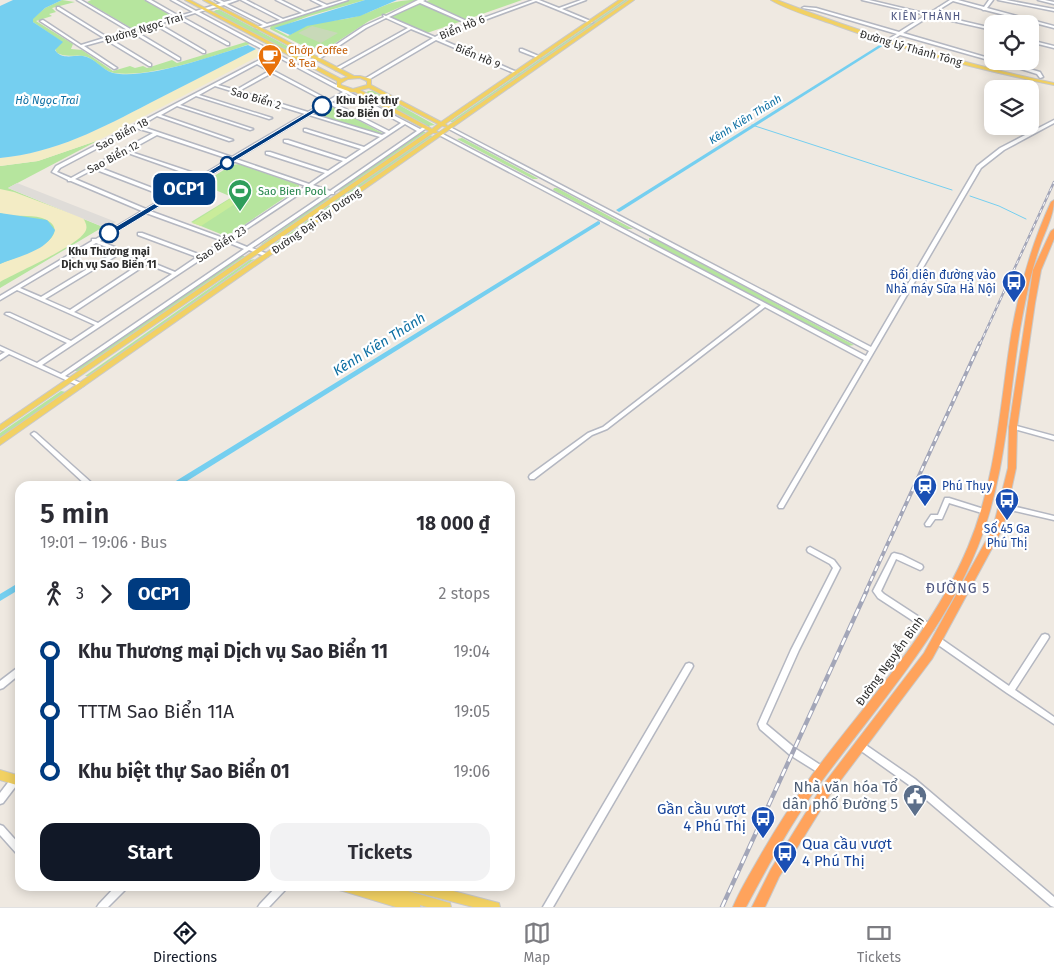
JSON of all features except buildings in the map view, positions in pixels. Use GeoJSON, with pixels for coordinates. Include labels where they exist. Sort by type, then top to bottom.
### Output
{"type":"FeatureCollection","features":[{"type":"Feature","properties":{"kind":"highway","name":"Đường Nguyễn Bình"},"geometry":{"type":"LineString","coordinates":[[740,907],[763,863],[822,771],[917,650],[973,546],[985,512],[998,464],[1021,301],[1029,268],[1049,225],[1054,202]]}},
{"type":"Feature","properties":{"kind":"highway","name":"Đường Nguyễn Bình"},"geometry":{"type":"LineString","coordinates":[[758,907],[827,788],[928,656],[998,528],[1012,468],[1013,427],[1030,303],[1037,270],[1054,231]]}},
{"type":"Feature","properties":{"kind":"main road"},"geometry":{"type":"LineString","coordinates":[[186,0],[340,81],[352,77],[365,78],[370,82],[369,86]]}},
{"type":"Feature","properties":{"kind":"main road"},"geometry":{"type":"LineString","coordinates":[[205,0],[352,77]]}},
{"type":"Feature","properties":{"kind":"main road","name":"Đường Đại Tây Dương"},"geometry":{"type":"LineString","coordinates":[[0,429],[622,0]]}},
{"type":"Feature","properties":{"kind":"main road","name":"Đường Đại Tây Dương"},"geometry":{"type":"LineString","coordinates":[[0,442],[632,0]]}},
{"type":"Feature","properties":{"kind":"main road","name":"Đường Lý Thánh Tông"},"geometry":{"type":"LineString","coordinates":[[773,0],[825,21],[913,50],[1017,74],[1054,80]]}},
{"type":"Feature","properties":{"kind":"main road","name":"Đường Lý Thánh Tông"},"geometry":{"type":"LineString","coordinates":[[784,0],[891,39],[1054,84]]}},
{"type":"Feature","properties":{"kind":"main road"},"geometry":{"type":"LineString","coordinates":[[825,21],[830,18]]}},
{"type":"Feature","properties":{"kind":"main road"},"geometry":{"type":"LineString","coordinates":[[340,81],[338,85],[344,91],[357,91],[369,86]]}},
{"type":"Feature","properties":{"kind":"main road"},"geometry":{"type":"LineString","coordinates":[[369,86],[449,128]]}},
{"type":"Feature","properties":{"kind":"main road"},"geometry":{"type":"LineString","coordinates":[[357,91],[440,134]]}},
{"type":"Feature","properties":{"kind":"main road"},"geometry":{"type":"LineString","coordinates":[[0,775],[15,779]]}},
{"type":"Feature","properties":{"kind":"main road"},"geometry":{"type":"LineString","coordinates":[[360,891],[415,907]]}},
{"type":"Feature","properties":{"kind":"main road"},"geometry":{"type":"LineString","coordinates":[[389,891],[446,907]]}},
{"type":"Feature","properties":{"kind":"main road"},"geometry":{"type":"LineString","coordinates":[[432,891],[495,907]]}},
{"type":"Feature","properties":{"kind":"street"},"geometry":{"type":"LineString","coordinates":[[82,0],[179,60]]}},
{"type":"Feature","properties":{"kind":"street"},"geometry":{"type":"LineString","coordinates":[[148,0],[228,44]]}},
{"type":"Feature","properties":{"kind":"street"},"geometry":{"type":"LineString","coordinates":[[174,0],[420,131]]}},
{"type":"Feature","properties":{"kind":"street"},"geometry":{"type":"LineString","coordinates":[[217,0],[266,25]]}},
{"type":"Feature","properties":{"kind":"street","name":"Đường Ngọc Trai"},"geometry":{"type":"LineString","coordinates":[[81,46],[236,0]]}},
{"type":"Feature","properties":{"kind":"street"},"geometry":{"type":"LineString","coordinates":[[243,0],[283,20]]}},
{"type":"Feature","properties":{"kind":"street"},"geometry":{"type":"LineString","coordinates":[[278,0],[305,13]]}},
{"type":"Feature","properties":{"kind":"street"},"geometry":{"type":"LineString","coordinates":[[313,0],[326,6]]}},
{"type":"Feature","properties":{"kind":"street"},"geometry":{"type":"LineString","coordinates":[[258,28],[346,0]]}},
{"type":"Feature","properties":{"kind":"street","name":"Biển Hồ 6"},"geometry":{"type":"LineString","coordinates":[[365,78],[433,37],[467,22],[529,0]]}},
{"type":"Feature","properties":{"kind":"street"},"geometry":{"type":"LineString","coordinates":[[536,0],[590,22]]}},
{"type":"Feature","properties":{"kind":"street","name":"Biển Hồ 6"},"geometry":{"type":"LineString","coordinates":[[433,37],[536,0]]}},
{"type":"Feature","properties":{"kind":"street"},"geometry":{"type":"LineString","coordinates":[[559,9],[584,0]]}},
{"type":"Feature","properties":{"kind":"street"},"geometry":{"type":"LineString","coordinates":[[864,0],[927,16],[984,27]]}},
{"type":"Feature","properties":{"kind":"street"},"geometry":{"type":"LineString","coordinates":[[891,39],[953,0],[1054,27]]}},
{"type":"Feature","properties":{"kind":"street"},"geometry":{"type":"LineString","coordinates":[[984,8],[991,0]]}},
{"type":"Feature","properties":{"kind":"street"},"geometry":{"type":"LineString","coordinates":[[1000,0],[1054,10]]}},
{"type":"Feature","properties":{"kind":"street"},"geometry":{"type":"LineString","coordinates":[[1040,0],[1054,3]]}},
{"type":"Feature","properties":{"kind":"street"},"geometry":{"type":"LineString","coordinates":[[309,64],[384,16],[421,1],[467,22]]}},
{"type":"Feature","properties":{"kind":"street"},"geometry":{"type":"LineString","coordinates":[[58,8],[150,65]]}},
{"type":"Feature","properties":{"kind":"street"},"geometry":{"type":"LineString","coordinates":[[804,8],[815,9],[984,58]]}},
{"type":"Feature","properties":{"kind":"street","name":"Biển Hồ 9"},"geometry":{"type":"LineString","coordinates":[[384,16],[516,73]]}},
{"type":"Feature","properties":{"kind":"street"},"geometry":{"type":"LineString","coordinates":[[42,21],[115,68]]}},
{"type":"Feature","properties":{"kind":"street"},"geometry":{"type":"LineString","coordinates":[[156,24],[204,52]]}},
{"type":"Feature","properties":{"kind":"street"},"geometry":{"type":"LineString","coordinates":[[337,69],[410,28]]}},
{"type":"Feature","properties":{"kind":"street"},"geometry":{"type":"LineString","coordinates":[[1039,43],[1054,47]]}},
{"type":"Feature","properties":{"kind":"street","name":"Sao Biển 18"},"geometry":{"type":"LineString","coordinates":[[266,255],[144,210],[55,174],[55,170],[281,50]]}},
{"type":"Feature","properties":{"kind":"street"},"geometry":{"type":"LineString","coordinates":[[521,50],[539,57]]}},
{"type":"Feature","properties":{"kind":"street"},"geometry":{"type":"LineString","coordinates":[[257,63],[389,133]]}},
{"type":"Feature","properties":{"kind":"street"},"geometry":{"type":"LineString","coordinates":[[1028,70],[1038,73],[1041,77]]}},
{"type":"Feature","properties":{"kind":"street"},"geometry":{"type":"LineString","coordinates":[[234,92],[272,71]]}},
{"type":"Feature","properties":{"kind":"street","name":"Sao Biển 2"},"geometry":{"type":"LineString","coordinates":[[215,85],[382,137]]}},
{"type":"Feature","properties":{"kind":"street"},"geometry":{"type":"LineString","coordinates":[[0,298],[15,287],[344,91]]}},
{"type":"Feature","properties":{"kind":"street"},"geometry":{"type":"LineString","coordinates":[[196,95],[270,118]]}},
{"type":"Feature","properties":{"kind":"street"},"geometry":{"type":"LineString","coordinates":[[177,105],[251,129]]}},
{"type":"Feature","properties":{"kind":"street"},"geometry":{"type":"LineString","coordinates":[[157,115],[231,140]]}},
{"type":"Feature","properties":{"kind":"street"},"geometry":{"type":"LineString","coordinates":[[781,506],[979,167],[1002,148],[1054,121]]}},
{"type":"Feature","properties":{"kind":"street","name":"Sao Biển 23"},"geometry":{"type":"LineString","coordinates":[[38,365],[404,123]]}},
{"type":"Feature","properties":{"kind":"street"},"geometry":{"type":"LineString","coordinates":[[136,126],[339,195]]}},
{"type":"Feature","properties":{"kind":"street"},"geometry":{"type":"LineString","coordinates":[[62,376],[426,128]]}},
{"type":"Feature","properties":{"kind":"street"},"geometry":{"type":"LineString","coordinates":[[449,128],[872,350]]}},
{"type":"Feature","properties":{"kind":"street"},"geometry":{"type":"LineString","coordinates":[[305,130],[365,149]]}},
{"type":"Feature","properties":{"kind":"street","name":"Sao Biển 12"},"geometry":{"type":"LineString","coordinates":[[70,180],[157,133]]}},
{"type":"Feature","properties":{"kind":"street"},"geometry":{"type":"LineString","coordinates":[[440,134],[540,185],[866,359]]}},
{"type":"Feature","properties":{"kind":"street"},"geometry":{"type":"LineString","coordinates":[[286,141],[347,161]]}},
{"type":"Feature","properties":{"kind":"street"},"geometry":{"type":"LineString","coordinates":[[125,151],[198,176]]}},
{"type":"Feature","properties":{"kind":"street"},"geometry":{"type":"LineString","coordinates":[[268,153],[328,173]]}},
{"type":"Feature","properties":{"kind":"street"},"geometry":{"type":"LineString","coordinates":[[144,210],[166,195],[231,158]]}},
{"type":"Feature","properties":{"kind":"street"},"geometry":{"type":"LineString","coordinates":[[94,168],[166,195]]}},
{"type":"Feature","properties":{"kind":"street"},"geometry":{"type":"LineString","coordinates":[[540,185],[549,181]]}},
{"type":"Feature","properties":{"kind":"street"},"geometry":{"type":"LineString","coordinates":[[636,236],[645,231]]}},
{"type":"Feature","properties":{"kind":"street"},"geometry":{"type":"LineString","coordinates":[[140,234],[201,257]]}},
{"type":"Feature","properties":{"kind":"street"},"geometry":{"type":"LineString","coordinates":[[94,240],[176,274]]}},
{"type":"Feature","properties":{"kind":"street"},"geometry":{"type":"LineString","coordinates":[[42,299],[120,251]]}},
{"type":"Feature","properties":{"kind":"street"},"geometry":{"type":"LineString","coordinates":[[70,312],[147,262]]}},
{"type":"Feature","properties":{"kind":"street"},"geometry":{"type":"LineString","coordinates":[[0,293],[15,287],[99,325]]}},
{"type":"Feature","properties":{"kind":"street"},"geometry":{"type":"LineString","coordinates":[[532,478],[590,434],[604,428],[765,305]]}},
{"type":"Feature","properties":{"kind":"street"},"geometry":{"type":"LineString","coordinates":[[8,314],[71,343]]}},
{"type":"Feature","properties":{"kind":"street"},"geometry":{"type":"LineString","coordinates":[[0,348],[81,385]]}},
{"type":"Feature","properties":{"kind":"street"},"geometry":{"type":"LineString","coordinates":[[0,358],[9,352]]}},
{"type":"Feature","properties":{"kind":"street"},"geometry":{"type":"LineString","coordinates":[[1013,427],[1054,438]]}},
{"type":"Feature","properties":{"kind":"street"},"geometry":{"type":"LineString","coordinates":[[34,434],[86,481]]}},
{"type":"Feature","properties":{"kind":"street"},"geometry":{"type":"LineString","coordinates":[[928,524],[933,517],[940,517],[947,500],[985,512]]}},
{"type":"Feature","properties":{"kind":"street"},"geometry":{"type":"LineString","coordinates":[[1004,506],[1054,518]]}},
{"type":"Feature","properties":{"kind":"street"},"geometry":{"type":"LineString","coordinates":[[810,550],[832,562],[837,568],[795,650],[762,724],[763,727],[793,752],[822,771]]}},
{"type":"Feature","properties":{"kind":"street"},"geometry":{"type":"LineString","coordinates":[[920,567],[894,556],[877,590],[881,596],[930,628]]}},
{"type":"Feature","properties":{"kind":"street"},"geometry":{"type":"LineString","coordinates":[[1010,691],[1045,637]]}},
{"type":"Feature","properties":{"kind":"street"},"geometry":{"type":"LineString","coordinates":[[937,640],[1054,721]]}},
{"type":"Feature","properties":{"kind":"street"},"geometry":{"type":"LineString","coordinates":[[548,907],[688,666]]}},
{"type":"Feature","properties":{"kind":"street"},"geometry":{"type":"LineString","coordinates":[[0,686],[15,674]]}},
{"type":"Feature","properties":{"kind":"street"},"geometry":{"type":"LineString","coordinates":[[860,745],[912,782],[1054,903]]}},
{"type":"Feature","properties":{"kind":"street"},"geometry":{"type":"LineString","coordinates":[[0,800],[15,783]]}},
{"type":"Feature","properties":{"kind":"street"},"geometry":{"type":"LineString","coordinates":[[0,829],[15,846]]}},
{"type":"Feature","properties":{"kind":"street"},"geometry":{"type":"LineString","coordinates":[[102,907],[118,891]]}},
{"type":"Feature","properties":{"kind":"street"},"geometry":{"type":"LineString","coordinates":[[263,907],[278,891]]}},
{"type":"Feature","properties":{"kind":"green space"},"geometry":{"type":"Polygon","coordinates":[[[62,0],[75,2],[52,8],[56,12],[49,14],[52,16],[36,21],[73,44],[71,49],[82,50],[113,71],[130,66],[135,68],[143,66],[147,68],[172,60],[177,63],[246,42],[250,44],[201,60],[164,69],[129,74],[114,73],[106,70],[88,57],[57,53],[55,49],[62,42],[33,22],[32,19],[45,8],[62,0]]]}},
{"type":"Feature","properties":{"kind":"green space"},"geometry":{"type":"Polygon","coordinates":[[[91,0],[144,0],[172,16],[131,28],[87,2],[91,0]]]}},
{"type":"Feature","properties":{"kind":"green space"},"geometry":{"type":"Polygon","coordinates":[[[350,0],[365,0],[309,16],[275,29],[288,36],[314,23],[349,18],[397,2],[416,0],[369,21],[323,51],[313,51],[270,29],[271,25],[350,0]]]}},
{"type":"Feature","properties":{"kind":"green space"},"geometry":{"type":"Polygon","coordinates":[[[430,0],[522,0],[465,20],[423,2],[430,0]]]}},
{"type":"Feature","properties":{"kind":"green space"},"geometry":{"type":"Polygon","coordinates":[[[625,0],[629,0],[454,122],[450,122],[625,0]]]}},
{"type":"Feature","properties":{"kind":"green space"},"geometry":{"type":"Polygon","coordinates":[[[421,3],[462,21],[427,33],[392,18],[392,15],[421,3]]]}},
{"type":"Feature","properties":{"kind":"green space"},"geometry":{"type":"Polygon","coordinates":[[[220,10],[306,56],[300,58],[213,12],[220,10]]]}},
{"type":"Feature","properties":{"kind":"green space"},"geometry":{"type":"Polygon","coordinates":[[[312,26],[338,33],[321,43],[298,33],[312,26]]]}},
{"type":"Feature","properties":{"kind":"green space"},"geometry":{"type":"Polygon","coordinates":[[[374,91],[435,125],[428,126],[366,93],[374,91]]]}},
{"type":"Feature","properties":{"kind":"green space"},"geometry":{"type":"Polygon","coordinates":[[[326,107],[334,107],[384,134],[381,135],[320,116],[317,113],[326,107]]]}},
{"type":"Feature","properties":{"kind":"green space"},"geometry":{"type":"Polygon","coordinates":[[[422,132],[426,132],[342,191],[338,190],[422,132]]]}},
{"type":"Feature","properties":{"kind":"green space"},"geometry":{"type":"Polygon","coordinates":[[[429,135],[433,136],[273,248],[269,248],[429,135]]]}},
{"type":"Feature","properties":{"kind":"green space"},"geometry":{"type":"Polygon","coordinates":[[[462,138],[538,179],[533,179],[457,139],[462,138]]]}},
{"type":"Feature","properties":{"kind":"green space"},"geometry":{"type":"Polygon","coordinates":[[[99,140],[8,188],[103,227],[0,288],[0,166],[38,161],[99,140]]]}},
{"type":"Feature","properties":{"kind":"green space"},"geometry":{"type":"Polygon","coordinates":[[[239,164],[299,185],[299,188],[232,233],[223,235],[191,222],[232,197],[201,184],[232,165],[239,164]]]}},
{"type":"Feature","properties":{"kind":"green space"},"geometry":{"type":"Polygon","coordinates":[[[554,188],[633,229],[627,229],[553,190],[554,188]]]}},
{"type":"Feature","properties":{"kind":"green space"},"geometry":{"type":"Polygon","coordinates":[[[233,197],[241,200],[201,226],[192,223],[233,197]]]}},
{"type":"Feature","properties":{"kind":"green space"},"geometry":{"type":"Polygon","coordinates":[[[327,197],[331,198],[260,245],[327,197]]]}},
{"type":"Feature","properties":{"kind":"green space"},"geometry":{"type":"Polygon","coordinates":[[[649,238],[653,238],[854,345],[848,346],[649,241],[649,238]]]}},
{"type":"Feature","properties":{"kind":"green space"},"geometry":{"type":"Polygon","coordinates":[[[240,256],[245,256],[80,371],[74,371],[240,256]]]}},
{"type":"Feature","properties":{"kind":"green space"},"geometry":{"type":"Polygon","coordinates":[[[255,259],[90,376],[85,376],[250,260],[255,259]]]}},
{"type":"Feature","properties":{"kind":"green space"},"geometry":{"type":"Polygon","coordinates":[[[61,391],[66,392],[0,438],[0,433],[61,391]]]}},
{"type":"Feature","properties":{"kind":"sand"},"geometry":{"type":"Polygon","coordinates":[[[256,49],[261,55],[99,140],[38,161],[0,166],[0,158],[40,151],[78,138],[256,49]]]}},
{"type":"Feature","properties":{"kind":"sand"},"geometry":{"type":"Polygon","coordinates":[[[0,189],[14,192],[83,218],[86,225],[85,232],[59,252],[0,282],[0,264],[43,245],[54,234],[54,227],[51,222],[42,218],[0,213],[0,189]]]}},
{"type":"Feature","properties":{"kind":"shaded area"},"geometry":{"type":"Polygon","coordinates":[[[17,183],[116,222],[106,228],[8,188],[17,183]]]}},
{"type":"Feature","properties":{"kind":"water","name":"Hồ Ngọc Trai"},"geometry":{"type":"Polygon","coordinates":[[[13,0],[62,0],[45,8],[33,19],[33,22],[63,42],[55,50],[60,55],[87,57],[113,73],[144,73],[162,70],[248,45],[256,49],[78,138],[40,151],[0,158],[0,6],[13,0]]]}},
{"type":"Feature","properties":{"kind":"water"},"geometry":{"type":"Polygon","coordinates":[[[365,0],[397,0],[360,16],[307,26],[290,35],[274,28],[365,0]]]}},
{"type":"Feature","properties":{"kind":"water"},"geometry":{"type":"Polygon","coordinates":[[[0,213],[47,220],[55,230],[52,237],[40,248],[0,264],[0,213]]]}},
{"type":"Feature","properties":{"kind":"waterway","name":"Kênh Kiên Thành"},"geometry":{"type":"LineString","coordinates":[[619,210],[882,45]]}},
{"type":"Feature","properties":{"kind":"waterway"},"geometry":{"type":"LineString","coordinates":[[752,125],[952,190]]}},
{"type":"Feature","properties":{"kind":"waterway"},"geometry":{"type":"LineString","coordinates":[[970,196],[999,206],[1026,219]]}},
{"type":"Feature","properties":{"kind":"waterway","name":"Kênh Kiên Thành"},"geometry":{"type":"LineString","coordinates":[[182,481],[598,223]]}},
{"type":"Feature","properties":{"kind":"waterway","name":"Kênh Kiên Thành"},"geometry":{"type":"LineString","coordinates":[[0,598],[15,588]]}},
{"type":"Feature","properties":{"kind":"railway"},"geometry":{"type":"LineString","coordinates":[[980,344],[1054,182]]}},
{"type":"Feature","properties":{"kind":"railway"},"geometry":{"type":"LineString","coordinates":[[866,591],[980,343]]}},
{"type":"Feature","properties":{"kind":"railway"},"geometry":{"type":"LineString","coordinates":[[722,907],[867,590]]}},
{"type":"Feature","properties":{"kind":"bus line","name":"OCP1"},"geometry":{"type":"LineString","coordinates":[[109,233],[322,106]]}},
{"type":"Feature","properties":{"kind":"place","name":"Chớp Coffee & Tea"},"geometry":{"type":"Point","coordinates":[270,77]}},
{"type":"Feature","properties":{"kind":"place","name":"Khu biệt thự Sao Biển 01"},"geometry":{"type":"Point","coordinates":[322,106]}},
{"type":"Feature","properties":{"kind":"place","name":"Sao Bien Pool"},"geometry":{"type":"Point","coordinates":[240,212]}},
{"type":"Feature","properties":{"kind":"place","name":"Khu Thương mại Dịch vụ Sao Biển 11"},"geometry":{"type":"Point","coordinates":[109,233]}},
{"type":"Feature","properties":{"kind":"place","name":"Đối diện đường vào Nhà máy Sữa Hà Nội"},"geometry":{"type":"Point","coordinates":[1014,303]}},
{"type":"Feature","properties":{"kind":"place","name":"Phú Thụy"},"geometry":{"type":"Point","coordinates":[925,507]}},
{"type":"Feature","properties":{"kind":"place","name":"Số 45 Ga Phú Thị"},"geometry":{"type":"Point","coordinates":[1007,521]}},
{"type":"Feature","properties":{"kind":"place","name":"Nhà văn hóa Tổ dân phố Đường 5"},"geometry":{"type":"Point","coordinates":[915,817]}},
{"type":"Feature","properties":{"kind":"place","name":"Gần cầu vượt 4 Phú Thị"},"geometry":{"type":"Point","coordinates":[763,839]}},
{"type":"Feature","properties":{"kind":"place","name":"Qua cầu vượt 4 Phú Thị"},"geometry":{"type":"Point","coordinates":[785,874]}},
{"type":"Feature","properties":{"kind":"district","name":"KIÊN THÀNH"},"geometry":{"type":"Point","coordinates":[926,16]}},
{"type":"Feature","properties":{"kind":"district","name":"ĐƯỜNG 5"},"geometry":{"type":"Point","coordinates":[958,588]}}]}
